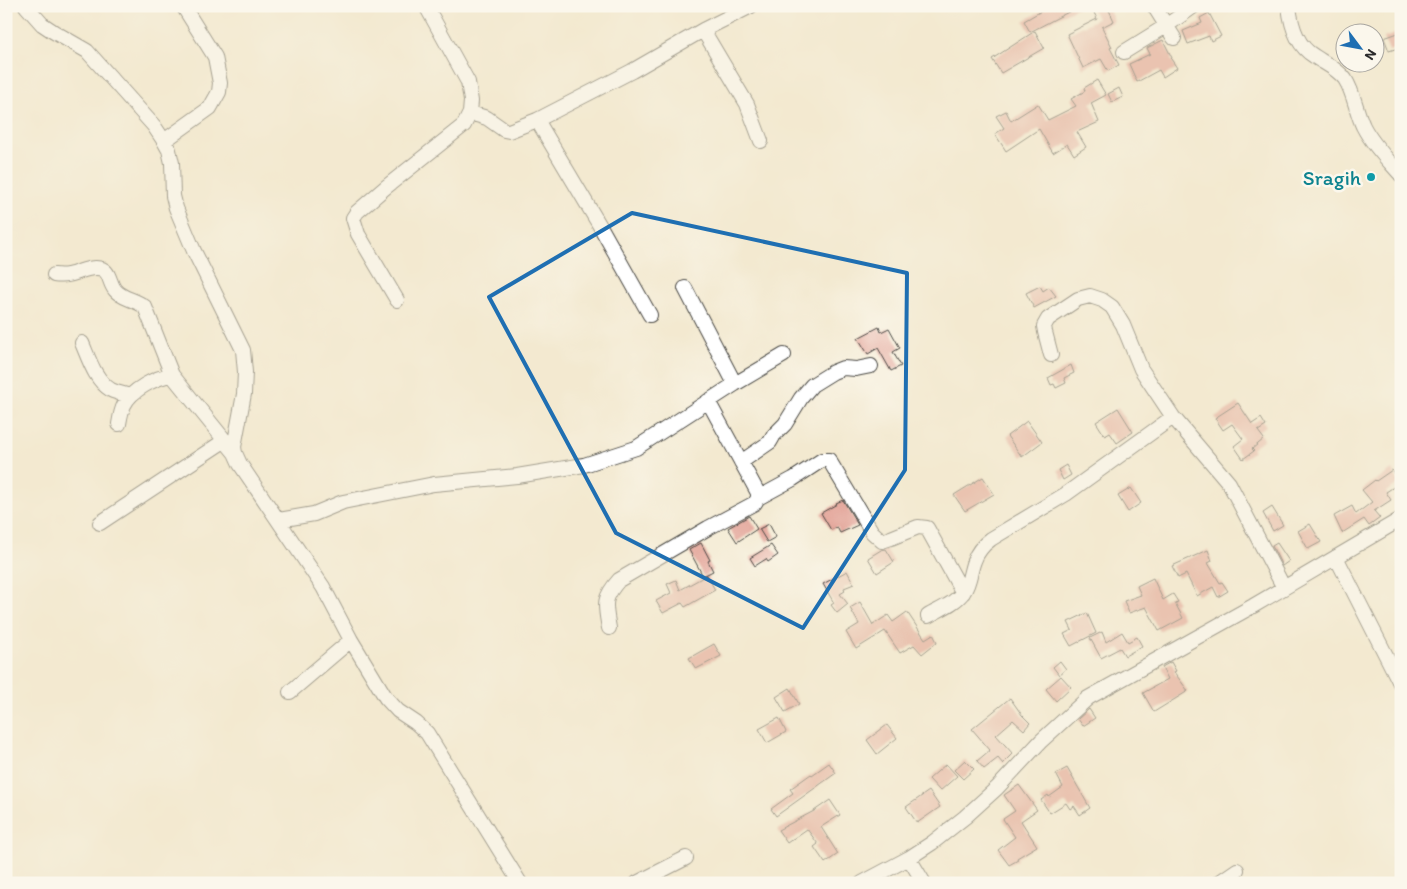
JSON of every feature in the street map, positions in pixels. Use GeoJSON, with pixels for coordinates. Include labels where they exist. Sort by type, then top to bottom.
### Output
{"type":"FeatureCollection","features":[{"type":"Feature","properties":{"kind":"street"},"geometry":{"type":"LineString","coordinates":[[26,6],[42,24],[87,51],[154,126],[169,150],[172,163],[173,196],[176,208],[194,251],[243,350],[246,372],[244,394],[235,439],[235,454]]}},
{"type":"Feature","properties":{"kind":"street"},"geometry":{"type":"LineString","coordinates":[[164,140],[210,108],[220,92],[220,83],[214,57],[183,6]]}},
{"type":"Feature","properties":{"kind":"street"},"geometry":{"type":"LineString","coordinates":[[397,300],[358,234],[353,218],[357,212],[386,187],[464,124],[470,114],[471,101],[468,82],[426,6]]}},
{"type":"Feature","properties":{"kind":"street"},"geometry":{"type":"LineString","coordinates":[[470,114],[487,118],[508,131],[538,120],[751,6]]}},
{"type":"Feature","properties":{"kind":"street"},"geometry":{"type":"LineString","coordinates":[[1154,6],[1174,38]]}},
{"type":"Feature","properties":{"kind":"street"},"geometry":{"type":"LineString","coordinates":[[1124,52],[1194,6]]}},
{"type":"Feature","properties":{"kind":"street"},"geometry":{"type":"LineString","coordinates":[[1289,6],[1293,27],[1300,43],[1304,49],[1338,70],[1343,76],[1351,91],[1364,126],[1401,175]]}},
{"type":"Feature","properties":{"kind":"street"},"geometry":{"type":"LineString","coordinates":[[703,30],[748,104],[761,141]]}},
{"type":"Feature","properties":{"kind":"street"},"geometry":{"type":"LineString","coordinates":[[538,120],[650,315]]}},
{"type":"Feature","properties":{"kind":"street"},"geometry":{"type":"LineString","coordinates":[[54,275],[70,276],[93,268],[100,268],[107,272],[112,286],[118,294],[137,301],[145,307],[172,375],[235,454],[279,520],[323,587],[391,705],[427,733],[520,883]]}},
{"type":"Feature","properties":{"kind":"street"},"geometry":{"type":"LineString","coordinates":[[686,288],[735,384]]}},
{"type":"Feature","properties":{"kind":"street"},"geometry":{"type":"LineString","coordinates":[[1051,355],[1044,326],[1048,319],[1078,299],[1090,296],[1102,300],[1112,307],[1123,325],[1141,369],[1173,417],[1229,482],[1284,588]]}},
{"type":"Feature","properties":{"kind":"street"},"geometry":{"type":"LineString","coordinates":[[82,343],[94,372],[102,382],[112,390],[130,396]]}},
{"type":"Feature","properties":{"kind":"street"},"geometry":{"type":"LineString","coordinates":[[279,520],[314,514],[343,502],[434,484],[517,476],[584,465],[636,448],[735,384],[784,355]]}},
{"type":"Feature","properties":{"kind":"street"},"geometry":{"type":"LineString","coordinates":[[741,462],[770,442],[812,385],[843,368],[871,366]]}},
{"type":"Feature","properties":{"kind":"street"},"geometry":{"type":"LineString","coordinates":[[119,424],[124,405],[130,396],[162,376],[172,375]]}},
{"type":"Feature","properties":{"kind":"street"},"geometry":{"type":"LineString","coordinates":[[708,401],[758,493],[758,498]]}},
{"type":"Feature","properties":{"kind":"street"},"geometry":{"type":"LineString","coordinates":[[928,616],[963,593],[968,585],[974,560],[981,548],[991,539],[1066,494],[1173,417]]}},
{"type":"Feature","properties":{"kind":"street"},"geometry":{"type":"LineString","coordinates":[[100,523],[224,441]]}},
{"type":"Feature","properties":{"kind":"street"},"geometry":{"type":"LineString","coordinates":[[609,628],[605,604],[612,588],[619,580],[755,503],[758,498],[822,460],[829,460],[877,538],[882,541],[918,527],[927,528],[963,593]]}},
{"type":"Feature","properties":{"kind":"street"},"geometry":{"type":"LineString","coordinates":[[862,883],[909,858],[932,843],[983,802],[1042,741],[1088,698],[1284,588],[1401,519]]}},
{"type":"Feature","properties":{"kind":"street"},"geometry":{"type":"LineString","coordinates":[[1336,556],[1401,685]]}},
{"type":"Feature","properties":{"kind":"street"},"geometry":{"type":"LineString","coordinates":[[290,692],[352,640]]}},
{"type":"Feature","properties":{"kind":"street"},"geometry":{"type":"LineString","coordinates":[[637,883],[686,858]]}},
{"type":"Feature","properties":{"kind":"street"},"geometry":{"type":"LineString","coordinates":[[909,858],[924,883]]}},
{"type":"Feature","properties":{"kind":"street"},"geometry":{"type":"LineString","coordinates":[[1218,883],[1236,870]]}},
{"type":"Feature","properties":{"kind":"highlighted area"},"geometry":{"type":"Polygon","coordinates":[[[632,213],[907,273],[905,470],[803,628],[616,533],[489,297],[632,213]]]}},
{"type":"Feature","properties":{"kind":"building"},"geometry":{"type":"Polygon","coordinates":[[[1050,6],[1080,6],[1030,32],[1024,21],[1050,6]]]}},
{"type":"Feature","properties":{"kind":"building"},"geometry":{"type":"Polygon","coordinates":[[[1091,6],[1105,6],[1114,21],[1102,27],[1119,65],[1108,71],[1101,59],[1083,68],[1067,34],[1097,19],[1091,6]]]}},
{"type":"Feature","properties":{"kind":"building"},"geometry":{"type":"Polygon","coordinates":[[[1209,13],[1221,36],[1211,41],[1209,36],[1188,44],[1183,31],[1202,23],[1200,18],[1209,13]]]}},
{"type":"Feature","properties":{"kind":"building"},"geometry":{"type":"Polygon","coordinates":[[[1035,31],[1044,48],[1001,73],[992,59],[1035,31]]]}},
{"type":"Feature","properties":{"kind":"building"},"geometry":{"type":"Polygon","coordinates":[[[1401,32],[1401,47],[1389,51],[1384,38],[1401,32]]]}},
{"type":"Feature","properties":{"kind":"building"},"geometry":{"type":"Polygon","coordinates":[[[1163,40],[1177,68],[1163,77],[1159,70],[1137,82],[1129,64],[1150,54],[1147,48],[1163,40]]]}},
{"type":"Feature","properties":{"kind":"building"},"geometry":{"type":"Polygon","coordinates":[[[1097,80],[1106,95],[1091,103],[1099,122],[1077,132],[1086,147],[1074,155],[1067,144],[1053,153],[1039,129],[1006,151],[995,134],[1004,128],[996,116],[1006,111],[1011,121],[1038,104],[1048,120],[1076,106],[1071,99],[1085,91],[1084,88],[1097,80]]]}},
{"type":"Feature","properties":{"kind":"building"},"geometry":{"type":"Polygon","coordinates":[[[1119,88],[1123,97],[1112,102],[1108,94],[1119,88]]]}},
{"type":"Feature","properties":{"kind":"building"},"geometry":{"type":"Polygon","coordinates":[[[1040,286],[1043,291],[1049,287],[1056,296],[1034,308],[1026,293],[1040,286]]]}},
{"type":"Feature","properties":{"kind":"building"},"geometry":{"type":"Polygon","coordinates":[[[879,327],[881,332],[889,328],[900,348],[893,352],[901,366],[891,371],[878,348],[868,354],[858,338],[879,327]]]}},
{"type":"Feature","properties":{"kind":"building"},"geometry":{"type":"Polygon","coordinates":[[[1071,365],[1074,373],[1064,378],[1066,383],[1056,388],[1054,384],[1051,385],[1048,378],[1071,365]]]}},
{"type":"Feature","properties":{"kind":"building"},"geometry":{"type":"Polygon","coordinates":[[[1238,403],[1252,424],[1261,418],[1266,426],[1258,431],[1264,439],[1252,449],[1254,451],[1243,459],[1234,446],[1243,439],[1232,424],[1223,430],[1215,418],[1238,403]]]}},
{"type":"Feature","properties":{"kind":"building"},"geometry":{"type":"Polygon","coordinates":[[[1118,408],[1133,432],[1117,443],[1110,433],[1105,436],[1096,422],[1118,408]]]}},
{"type":"Feature","properties":{"kind":"building"},"geometry":{"type":"Polygon","coordinates":[[[1027,421],[1042,442],[1022,457],[1007,436],[1027,421]]]}},
{"type":"Feature","properties":{"kind":"building"},"geometry":{"type":"Polygon","coordinates":[[[1066,465],[1071,475],[1063,480],[1058,470],[1066,465]]]}},
{"type":"Feature","properties":{"kind":"building"},"geometry":{"type":"Polygon","coordinates":[[[1392,470],[1400,483],[1386,492],[1391,500],[1374,511],[1380,518],[1369,526],[1364,519],[1342,533],[1334,516],[1352,506],[1356,514],[1372,502],[1362,490],[1392,470]]]}},
{"type":"Feature","properties":{"kind":"building"},"geometry":{"type":"Polygon","coordinates":[[[983,477],[994,494],[965,511],[954,495],[983,477]]]}},
{"type":"Feature","properties":{"kind":"building"},"geometry":{"type":"Polygon","coordinates":[[[1131,488],[1141,503],[1128,512],[1118,496],[1131,488]]]}},
{"type":"Feature","properties":{"kind":"building"},"geometry":{"type":"Polygon","coordinates":[[[843,500],[858,525],[840,533],[837,527],[831,530],[821,513],[843,500]]]}},
{"type":"Feature","properties":{"kind":"building"},"geometry":{"type":"Polygon","coordinates":[[[1272,507],[1283,525],[1273,531],[1263,513],[1272,507]]]}},
{"type":"Feature","properties":{"kind":"building"},"geometry":{"type":"Polygon","coordinates":[[[749,516],[757,529],[737,542],[728,528],[749,516]]]}},
{"type":"Feature","properties":{"kind":"building"},"geometry":{"type":"Polygon","coordinates":[[[769,524],[776,537],[767,542],[759,529],[769,524]]]}},
{"type":"Feature","properties":{"kind":"building"},"geometry":{"type":"Polygon","coordinates":[[[1310,524],[1321,542],[1308,549],[1298,531],[1310,524]]]}},
{"type":"Feature","properties":{"kind":"building"},"geometry":{"type":"Polygon","coordinates":[[[701,543],[710,560],[708,561],[713,571],[703,576],[689,550],[701,543]]]}},
{"type":"Feature","properties":{"kind":"building"},"geometry":{"type":"Polygon","coordinates":[[[1277,543],[1289,561],[1282,566],[1272,546],[1277,543]]]}},
{"type":"Feature","properties":{"kind":"building"},"geometry":{"type":"Polygon","coordinates":[[[771,545],[778,555],[768,562],[766,559],[755,566],[750,558],[771,545]]]}},
{"type":"Feature","properties":{"kind":"building"},"geometry":{"type":"Polygon","coordinates":[[[886,549],[894,562],[877,573],[868,558],[886,549]]]}},
{"type":"Feature","properties":{"kind":"building"},"geometry":{"type":"Polygon","coordinates":[[[1208,550],[1212,561],[1208,563],[1220,583],[1222,582],[1228,591],[1218,597],[1213,587],[1197,596],[1186,574],[1178,578],[1172,566],[1208,550]]]}},
{"type":"Feature","properties":{"kind":"building"},"geometry":{"type":"Polygon","coordinates":[[[847,571],[854,584],[844,588],[845,591],[840,594],[848,604],[837,613],[831,605],[834,603],[823,584],[847,571]]]}},
{"type":"Feature","properties":{"kind":"building"},"geometry":{"type":"Polygon","coordinates":[[[707,575],[715,590],[685,607],[682,603],[663,613],[656,601],[671,593],[667,584],[676,580],[680,590],[707,575]]]}},
{"type":"Feature","properties":{"kind":"building"},"geometry":{"type":"Polygon","coordinates":[[[1153,578],[1163,600],[1173,594],[1178,602],[1175,603],[1183,618],[1159,631],[1146,607],[1129,613],[1124,601],[1141,595],[1137,586],[1153,578]]]}},
{"type":"Feature","properties":{"kind":"building"},"geometry":{"type":"Polygon","coordinates":[[[860,602],[873,625],[888,615],[893,622],[907,612],[925,639],[933,634],[937,642],[922,654],[914,645],[900,653],[885,631],[856,649],[846,632],[859,624],[850,608],[860,602]]]}},
{"type":"Feature","properties":{"kind":"building"},"geometry":{"type":"Polygon","coordinates":[[[1087,613],[1096,633],[1071,646],[1064,634],[1072,630],[1068,622],[1087,613]]]}},
{"type":"Feature","properties":{"kind":"building"},"geometry":{"type":"Polygon","coordinates":[[[1102,632],[1106,642],[1122,632],[1128,642],[1137,637],[1142,646],[1125,656],[1120,648],[1101,658],[1090,638],[1102,632]]]}},
{"type":"Feature","properties":{"kind":"building"},"geometry":{"type":"Polygon","coordinates":[[[714,644],[721,656],[696,669],[689,658],[714,644]]]}},
{"type":"Feature","properties":{"kind":"building"},"geometry":{"type":"Polygon","coordinates":[[[1060,661],[1066,669],[1059,675],[1053,667],[1060,661]]]}},
{"type":"Feature","properties":{"kind":"building"},"geometry":{"type":"Polygon","coordinates":[[[1171,662],[1176,671],[1174,672],[1188,691],[1154,712],[1143,693],[1168,679],[1162,667],[1171,662]]]}},
{"type":"Feature","properties":{"kind":"building"},"geometry":{"type":"Polygon","coordinates":[[[1061,676],[1071,687],[1056,701],[1046,689],[1061,676]]]}},
{"type":"Feature","properties":{"kind":"building"},"geometry":{"type":"Polygon","coordinates":[[[790,688],[799,704],[785,712],[776,697],[790,688]]]}},
{"type":"Feature","properties":{"kind":"building"},"geometry":{"type":"Polygon","coordinates":[[[1010,698],[1030,723],[1024,730],[1013,720],[996,735],[1013,754],[1003,764],[998,758],[984,769],[977,761],[990,750],[972,729],[1010,698]]]}},
{"type":"Feature","properties":{"kind":"building"},"geometry":{"type":"Polygon","coordinates":[[[1089,709],[1095,718],[1083,726],[1078,719],[1089,709]]]}},
{"type":"Feature","properties":{"kind":"building"},"geometry":{"type":"Polygon","coordinates":[[[779,718],[786,732],[767,743],[759,729],[779,718]]]}},
{"type":"Feature","properties":{"kind":"building"},"geometry":{"type":"Polygon","coordinates":[[[887,725],[897,738],[877,754],[867,740],[887,725]]]}},
{"type":"Feature","properties":{"kind":"building"},"geometry":{"type":"Polygon","coordinates":[[[965,760],[974,769],[963,779],[954,770],[965,760]]]}},
{"type":"Feature","properties":{"kind":"building"},"geometry":{"type":"Polygon","coordinates":[[[829,763],[836,773],[776,816],[771,809],[793,793],[790,789],[829,763]]]}},
{"type":"Feature","properties":{"kind":"building"},"geometry":{"type":"Polygon","coordinates":[[[946,764],[957,776],[940,791],[929,779],[946,764]]]}},
{"type":"Feature","properties":{"kind":"building"},"geometry":{"type":"Polygon","coordinates":[[[1067,768],[1090,808],[1080,815],[1074,806],[1070,809],[1066,803],[1050,813],[1041,800],[1063,787],[1056,774],[1067,768]]]}},
{"type":"Feature","properties":{"kind":"building"},"geometry":{"type":"Polygon","coordinates":[[[1019,785],[1037,810],[1021,821],[1037,846],[1009,865],[998,850],[1015,837],[1003,819],[1015,811],[1004,795],[1019,785]]]}},
{"type":"Feature","properties":{"kind":"building"},"geometry":{"type":"Polygon","coordinates":[[[929,791],[940,807],[917,823],[906,807],[929,791]]]}},
{"type":"Feature","properties":{"kind":"building"},"geometry":{"type":"Polygon","coordinates":[[[830,800],[840,815],[821,827],[838,854],[825,863],[814,847],[818,844],[807,829],[787,843],[778,830],[814,811],[830,800]]]}},
{"type":"Feature","properties":{"kind":"place","name":"Sragih"},"geometry":{"type":"Point","coordinates":[1371,177]}}]}
